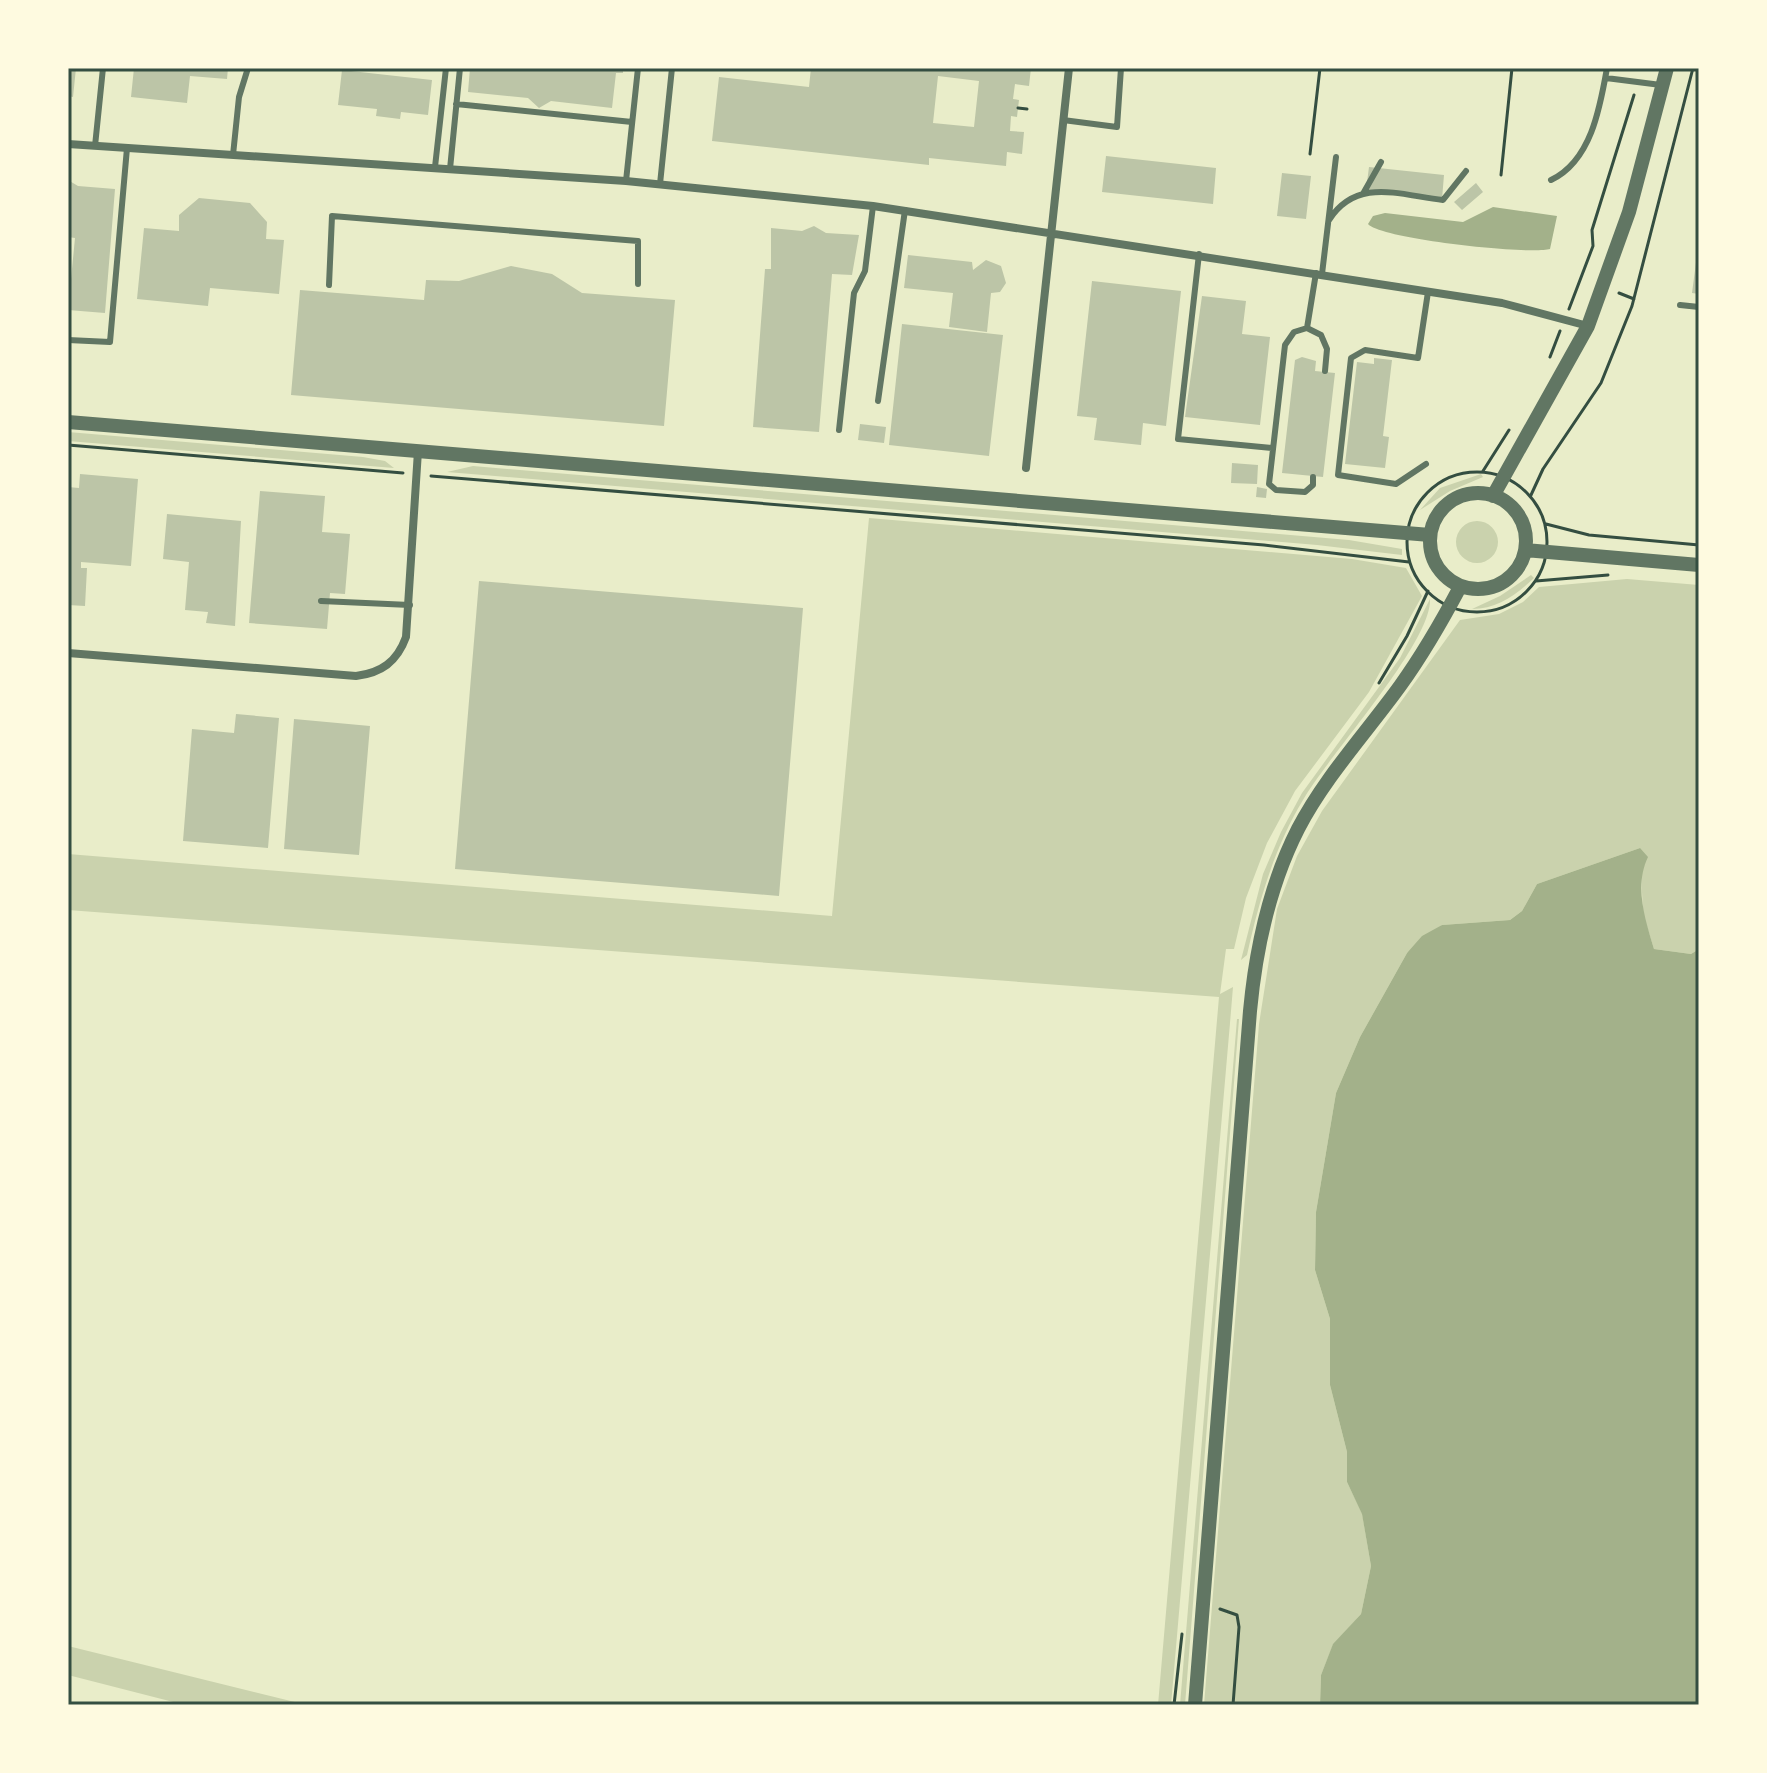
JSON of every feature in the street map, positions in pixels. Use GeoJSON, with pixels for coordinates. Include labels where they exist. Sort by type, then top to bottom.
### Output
{"type":"FeatureCollection","features":[{"type":"Feature","properties":{"kind":"street"},"geometry":{"type":"LineString","coordinates":[[1026,468],[1069,68]]}},
{"type":"Feature","properties":{"kind":"street"},"geometry":{"type":"LineString","coordinates":[[1493,496],[1588,326],[1629,212],[1667,68]]}},
{"type":"Feature","properties":{"kind":"street"},"geometry":{"type":"LineString","coordinates":[[68,144],[626,181],[873,206],[1051,231],[1525,307],[1588,326]]}},
{"type":"Feature","properties":{"kind":"street"},"geometry":{"type":"LineString","coordinates":[[68,422],[1430,535]]}},
{"type":"Feature","properties":{"kind":"street"},"geometry":{"type":"LineString","coordinates":[[68,653],[356,676],[373,674],[394,659],[402,648],[410,605],[418,451]]}},
{"type":"Feature","properties":{"kind":"street"},"geometry":{"type":"LineString","coordinates":[[1466,494],[1493,496],[1508,504],[1519,516],[1525,531],[1525,550],[1514,573],[1503,583],[1475,590],[1460,587],[1436,566],[1430,535],[1441,509],[1453,500],[1466,494]]}},
{"type":"Feature","properties":{"kind":"street"},"geometry":{"type":"LineString","coordinates":[[1525,550],[1699,565]]}},
{"type":"Feature","properties":{"kind":"street"},"geometry":{"type":"LineString","coordinates":[[1195,1705],[1250,1011],[1261,934],[1283,861],[1316,798],[1400,686],[1460,587]]}},
{"type":"Feature","properties":{"kind":"lane"},"geometry":{"type":"LineString","coordinates":[[95,146],[103,68]]}},
{"type":"Feature","properties":{"kind":"lane"},"geometry":{"type":"LineString","coordinates":[[233,155],[239,97],[248,68]]}},
{"type":"Feature","properties":{"kind":"lane"},"geometry":{"type":"LineString","coordinates":[[435,167],[446,68]]}},
{"type":"Feature","properties":{"kind":"lane"},"geometry":{"type":"LineString","coordinates":[[450,169],[460,68]]}},
{"type":"Feature","properties":{"kind":"lane"},"geometry":{"type":"LineString","coordinates":[[626,181],[638,68]]}},
{"type":"Feature","properties":{"kind":"lane"},"geometry":{"type":"LineString","coordinates":[[660,184],[672,68]]}},
{"type":"Feature","properties":{"kind":"lane"},"geometry":{"type":"LineString","coordinates":[[1063,120],[1117,127],[1121,68]]}},
{"type":"Feature","properties":{"kind":"lane"},"geometry":{"type":"LineString","coordinates":[[1551,180],[1567,173],[1584,149],[1607,68]]}},
{"type":"Feature","properties":{"kind":"lane"},"geometry":{"type":"LineString","coordinates":[[1606,78],[1663,86]]}},
{"type":"Feature","properties":{"kind":"lane"},"geometry":{"type":"LineString","coordinates":[[456,104],[632,122]]}},
{"type":"Feature","properties":{"kind":"lane"},"geometry":{"type":"LineString","coordinates":[[68,340],[110,342],[127,148]]}},
{"type":"Feature","properties":{"kind":"lane"},"geometry":{"type":"LineString","coordinates":[[1307,328],[1329,220],[1336,157]]}},
{"type":"Feature","properties":{"kind":"lane"},"geometry":{"type":"LineString","coordinates":[[1364,192],[1381,162]]}},
{"type":"Feature","properties":{"kind":"lane"},"geometry":{"type":"LineString","coordinates":[[1329,220],[1346,199],[1364,192],[1443,200],[1466,171]]}},
{"type":"Feature","properties":{"kind":"lane"},"geometry":{"type":"LineString","coordinates":[[839,430],[854,293],[865,271],[873,206]]}},
{"type":"Feature","properties":{"kind":"lane"},"geometry":{"type":"LineString","coordinates":[[878,401],[905,210]]}},
{"type":"Feature","properties":{"kind":"lane"},"geometry":{"type":"LineString","coordinates":[[329,285],[332,216],[638,241],[638,284]]}},
{"type":"Feature","properties":{"kind":"lane"},"geometry":{"type":"LineString","coordinates":[[1199,254],[1178,439],[1272,448]]}},
{"type":"Feature","properties":{"kind":"lane"},"geometry":{"type":"LineString","coordinates":[[1426,464],[1396,484],[1338,475],[1351,358],[1365,350],[1418,358],[1428,292]]}},
{"type":"Feature","properties":{"kind":"lane"},"geometry":{"type":"LineString","coordinates":[[1680,305],[1699,307]]}},
{"type":"Feature","properties":{"kind":"lane"},"geometry":{"type":"LineString","coordinates":[[1307,328],[1294,332],[1285,345],[1269,481],[1273,488],[1305,492],[1313,485],[1313,477]]}},
{"type":"Feature","properties":{"kind":"lane"},"geometry":{"type":"LineString","coordinates":[[1307,328],[1326,342],[1325,371]]}},
{"type":"Feature","properties":{"kind":"lane"},"geometry":{"type":"LineString","coordinates":[[321,601],[410,605]]}},
{"type":"Feature","properties":{"kind":"path"},"geometry":{"type":"LineString","coordinates":[[1310,154],[1320,68]]}},
{"type":"Feature","properties":{"kind":"path"},"geometry":{"type":"LineString","coordinates":[[1501,175],[1512,68]]}},
{"type":"Feature","properties":{"kind":"path"},"geometry":{"type":"LineString","coordinates":[[1531,495],[1543,469],[1601,383],[1632,306],[1693,68]]}},
{"type":"Feature","properties":{"kind":"path"},"geometry":{"type":"LineString","coordinates":[[1545,367],[1593,246],[1592,230],[1638,83]]}},
{"type":"Feature","properties":{"kind":"path"},"geometry":{"type":"LineString","coordinates":[[1018,108],[1027,109]]}},
{"type":"Feature","properties":{"kind":"path"},"geometry":{"type":"LineString","coordinates":[[1482,471],[1510,428]]}},
{"type":"Feature","properties":{"kind":"path"},"geometry":{"type":"LineString","coordinates":[[68,445],[1248,544],[1409,562]]}},
{"type":"Feature","properties":{"kind":"path"},"geometry":{"type":"LineString","coordinates":[[1482,471],[1504,476],[1531,495],[1546,524],[1547,552],[1536,581],[1523,595],[1497,608],[1468,611],[1450,606],[1428,591],[1409,562],[1407,534],[1419,502],[1432,488],[1464,472],[1482,471]]}},
{"type":"Feature","properties":{"kind":"path"},"geometry":{"type":"LineString","coordinates":[[1546,524],[1589,535],[1699,545]]}},
{"type":"Feature","properties":{"kind":"path"},"geometry":{"type":"LineString","coordinates":[[1536,581],[1617,575]]}},
{"type":"Feature","properties":{"kind":"path"},"geometry":{"type":"LineString","coordinates":[[1204,1605],[1237,1615],[1239,1648],[1233,1705]]}},
{"type":"Feature","properties":{"kind":"shaded area"},"geometry":{"type":"Polygon","coordinates":[[[1493,207],[1557,216],[1550,249],[1515,250],[1426,240],[1379,230],[1368,224],[1373,216],[1385,213],[1463,222],[1493,207]]]}},
{"type":"Feature","properties":{"kind":"shaded area"},"geometry":{"type":"Polygon","coordinates":[[[68,432],[363,457],[385,461],[394,468],[68,441],[68,432]]]}},
{"type":"Feature","properties":{"kind":"shaded area"},"geometry":{"type":"Polygon","coordinates":[[[473,466],[1349,540],[1402,549],[1402,555],[1317,545],[447,472],[473,466]]]}},
{"type":"Feature","properties":{"kind":"shaded area"},"geometry":{"type":"Polygon","coordinates":[[[1481,474],[1483,477],[1450,491],[1420,510],[1440,488],[1481,474]]]}},
{"type":"Feature","properties":{"kind":"shaded area"},"geometry":{"type":"Polygon","coordinates":[[[869,518],[1352,559],[1406,568],[1422,596],[1369,692],[1295,791],[1267,843],[1246,898],[1234,949],[1226,949],[1220,994],[1233,987],[1171,1705],[1158,1705],[1219,997],[68,910],[68,854],[832,916],[869,518]]]}},
{"type":"Feature","properties":{"kind":"shaded area"},"geometry":{"type":"Polygon","coordinates":[[[1477,521],[1492,527],[1498,542],[1492,557],[1477,563],[1462,557],[1456,542],[1462,527],[1477,521]]]}},
{"type":"Feature","properties":{"kind":"shaded area"},"geometry":{"type":"Polygon","coordinates":[[[1531,575],[1534,578],[1506,600],[1490,607],[1472,609],[1500,596],[1531,575]]]}},
{"type":"Feature","properties":{"kind":"shaded area"},"geometry":{"type":"Polygon","coordinates":[[[1627,579],[1699,585],[1699,949],[1691,954],[1654,949],[1643,914],[1640,848],[1537,884],[1522,911],[1510,920],[1442,925],[1407,953],[1360,1037],[1336,1093],[1316,1212],[1315,1270],[1330,1319],[1330,1385],[1347,1452],[1347,1482],[1362,1513],[1371,1566],[1361,1614],[1333,1645],[1321,1675],[1320,1705],[1204,1705],[1259,1024],[1277,909],[1297,856],[1322,811],[1460,620],[1499,614],[1523,602],[1539,587],[1627,579]]]}},
{"type":"Feature","properties":{"kind":"shaded area"},"geometry":{"type":"Polygon","coordinates":[[[1430,599],[1415,643],[1293,818],[1269,875],[1247,955],[1241,960],[1263,874],[1281,832],[1302,793],[1400,658],[1430,599]]]}},
{"type":"Feature","properties":{"kind":"shaded area"},"geometry":{"type":"Polygon","coordinates":[[[1640,848],[1648,857],[1641,891],[1654,949],[1691,954],[1699,949],[1699,1705],[1320,1705],[1321,1675],[1333,1644],[1361,1614],[1371,1566],[1362,1514],[1347,1482],[1347,1452],[1330,1385],[1330,1319],[1315,1270],[1316,1212],[1336,1093],[1360,1037],[1407,953],[1422,936],[1442,925],[1510,920],[1522,911],[1537,884],[1640,848]]]}},
{"type":"Feature","properties":{"kind":"shaded area"},"geometry":{"type":"Polygon","coordinates":[[[1237,1019],[1185,1705],[1180,1705],[1237,1019]]]}},
{"type":"Feature","properties":{"kind":"shaded area"},"geometry":{"type":"Polygon","coordinates":[[[68,1646],[307,1705],[185,1705],[68,1675],[68,1646]]]}},
{"type":"Feature","properties":{"kind":"building"},"geometry":{"type":"Polygon","coordinates":[[[68,68],[76,68],[73,97],[68,96],[68,68]]]}},
{"type":"Feature","properties":{"kind":"building"},"geometry":{"type":"Polygon","coordinates":[[[134,68],[228,68],[227,79],[190,76],[187,103],[131,97],[134,68]]]}},
{"type":"Feature","properties":{"kind":"building"},"geometry":{"type":"Polygon","coordinates":[[[470,68],[623,68],[623,73],[616,73],[612,108],[551,101],[539,108],[528,98],[468,92],[470,68]]]}},
{"type":"Feature","properties":{"kind":"building"},"geometry":{"type":"Polygon","coordinates":[[[811,68],[1031,68],[1029,86],[1015,84],[1013,99],[1019,100],[1017,117],[1011,116],[1010,131],[1024,132],[1022,154],[1007,152],[1006,166],[929,158],[929,165],[712,141],[719,77],[809,87],[811,68]],[[938,76],[933,123],[974,127],[979,81],[938,76]]]}},
{"type":"Feature","properties":{"kind":"building"},"geometry":{"type":"Polygon","coordinates":[[[342,70],[432,80],[428,115],[401,112],[400,119],[376,116],[377,109],[338,105],[342,70]]]}},
{"type":"Feature","properties":{"kind":"building"},"geometry":{"type":"Polygon","coordinates":[[[1106,156],[1216,168],[1213,204],[1102,192],[1106,156]]]}},
{"type":"Feature","properties":{"kind":"building"},"geometry":{"type":"Polygon","coordinates":[[[1369,167],[1444,175],[1442,199],[1366,190],[1369,167]]]}},
{"type":"Feature","properties":{"kind":"building"},"geometry":{"type":"Polygon","coordinates":[[[1282,173],[1311,176],[1306,219],[1277,216],[1282,173]]]}},
{"type":"Feature","properties":{"kind":"building"},"geometry":{"type":"Polygon","coordinates":[[[68,180],[78,186],[115,189],[105,313],[68,310],[75,238],[68,237],[68,180]]]}},
{"type":"Feature","properties":{"kind":"building"},"geometry":{"type":"Polygon","coordinates":[[[1476,183],[1483,192],[1462,210],[1454,202],[1476,183]]]}},
{"type":"Feature","properties":{"kind":"building"},"geometry":{"type":"Polygon","coordinates":[[[199,198],[250,203],[267,222],[266,239],[284,240],[279,294],[210,288],[208,306],[137,299],[144,228],[179,231],[179,215],[199,198]]]}},
{"type":"Feature","properties":{"kind":"building"},"geometry":{"type":"Polygon","coordinates":[[[814,226],[826,233],[859,235],[852,275],[832,274],[819,432],[753,427],[765,269],[771,269],[771,228],[802,231],[814,226]]]}},
{"type":"Feature","properties":{"kind":"building"},"geometry":{"type":"Polygon","coordinates":[[[908,255],[972,262],[973,270],[986,260],[1001,266],[1006,283],[1000,292],[991,293],[987,332],[949,327],[953,293],[904,288],[908,255]]]}},
{"type":"Feature","properties":{"kind":"building"},"geometry":{"type":"Polygon","coordinates":[[[1699,256],[1699,294],[1692,293],[1699,256]]]}},
{"type":"Feature","properties":{"kind":"building"},"geometry":{"type":"Polygon","coordinates":[[[511,266],[552,274],[582,293],[675,300],[664,426],[291,395],[300,290],[424,300],[426,280],[459,281],[511,266]]]}},
{"type":"Feature","properties":{"kind":"building"},"geometry":{"type":"Polygon","coordinates":[[[1092,281],[1181,291],[1166,426],[1143,423],[1141,445],[1094,440],[1097,418],[1077,416],[1092,281]]]}},
{"type":"Feature","properties":{"kind":"building"},"geometry":{"type":"Polygon","coordinates":[[[1202,296],[1246,301],[1242,334],[1270,337],[1260,425],[1185,417],[1202,296]]]}},
{"type":"Feature","properties":{"kind":"building"},"geometry":{"type":"Polygon","coordinates":[[[902,324],[1003,335],[989,456],[889,445],[902,324]]]}},
{"type":"Feature","properties":{"kind":"building"},"geometry":{"type":"Polygon","coordinates":[[[1302,357],[1316,361],[1315,371],[1335,373],[1323,477],[1282,473],[1295,360],[1302,357]]]}},
{"type":"Feature","properties":{"kind":"building"},"geometry":{"type":"Polygon","coordinates":[[[1374,358],[1392,360],[1383,436],[1389,437],[1385,468],[1345,464],[1357,362],[1374,364],[1374,358]]]}},
{"type":"Feature","properties":{"kind":"building"},"geometry":{"type":"Polygon","coordinates":[[[860,424],[886,427],[884,443],[858,440],[860,424]]]}},
{"type":"Feature","properties":{"kind":"building"},"geometry":{"type":"Polygon","coordinates":[[[1232,463],[1258,465],[1257,484],[1231,483],[1232,463]]]}},
{"type":"Feature","properties":{"kind":"building"},"geometry":{"type":"Polygon","coordinates":[[[80,474],[138,479],[131,566],[81,562],[81,568],[87,568],[85,606],[68,605],[68,487],[79,488],[80,474]]]}},
{"type":"Feature","properties":{"kind":"building"},"geometry":{"type":"Polygon","coordinates":[[[1257,487],[1267,489],[1266,498],[1256,497],[1257,487]]]}},
{"type":"Feature","properties":{"kind":"building"},"geometry":{"type":"Polygon","coordinates":[[[260,491],[325,496],[322,532],[350,534],[345,594],[330,593],[327,629],[249,623],[260,491]]]}},
{"type":"Feature","properties":{"kind":"building"},"geometry":{"type":"Polygon","coordinates":[[[167,514],[241,521],[235,626],[206,623],[208,612],[185,610],[189,562],[163,559],[167,514]]]}},
{"type":"Feature","properties":{"kind":"building"},"geometry":{"type":"Polygon","coordinates":[[[479,581],[803,608],[779,896],[455,869],[479,581]]]}},
{"type":"Feature","properties":{"kind":"building"},"geometry":{"type":"Polygon","coordinates":[[[236,714],[279,718],[268,848],[183,841],[192,729],[234,733],[236,714]]]}},
{"type":"Feature","properties":{"kind":"building"},"geometry":{"type":"Polygon","coordinates":[[[294,719],[370,726],[359,855],[284,849],[294,719]]]}}]}
